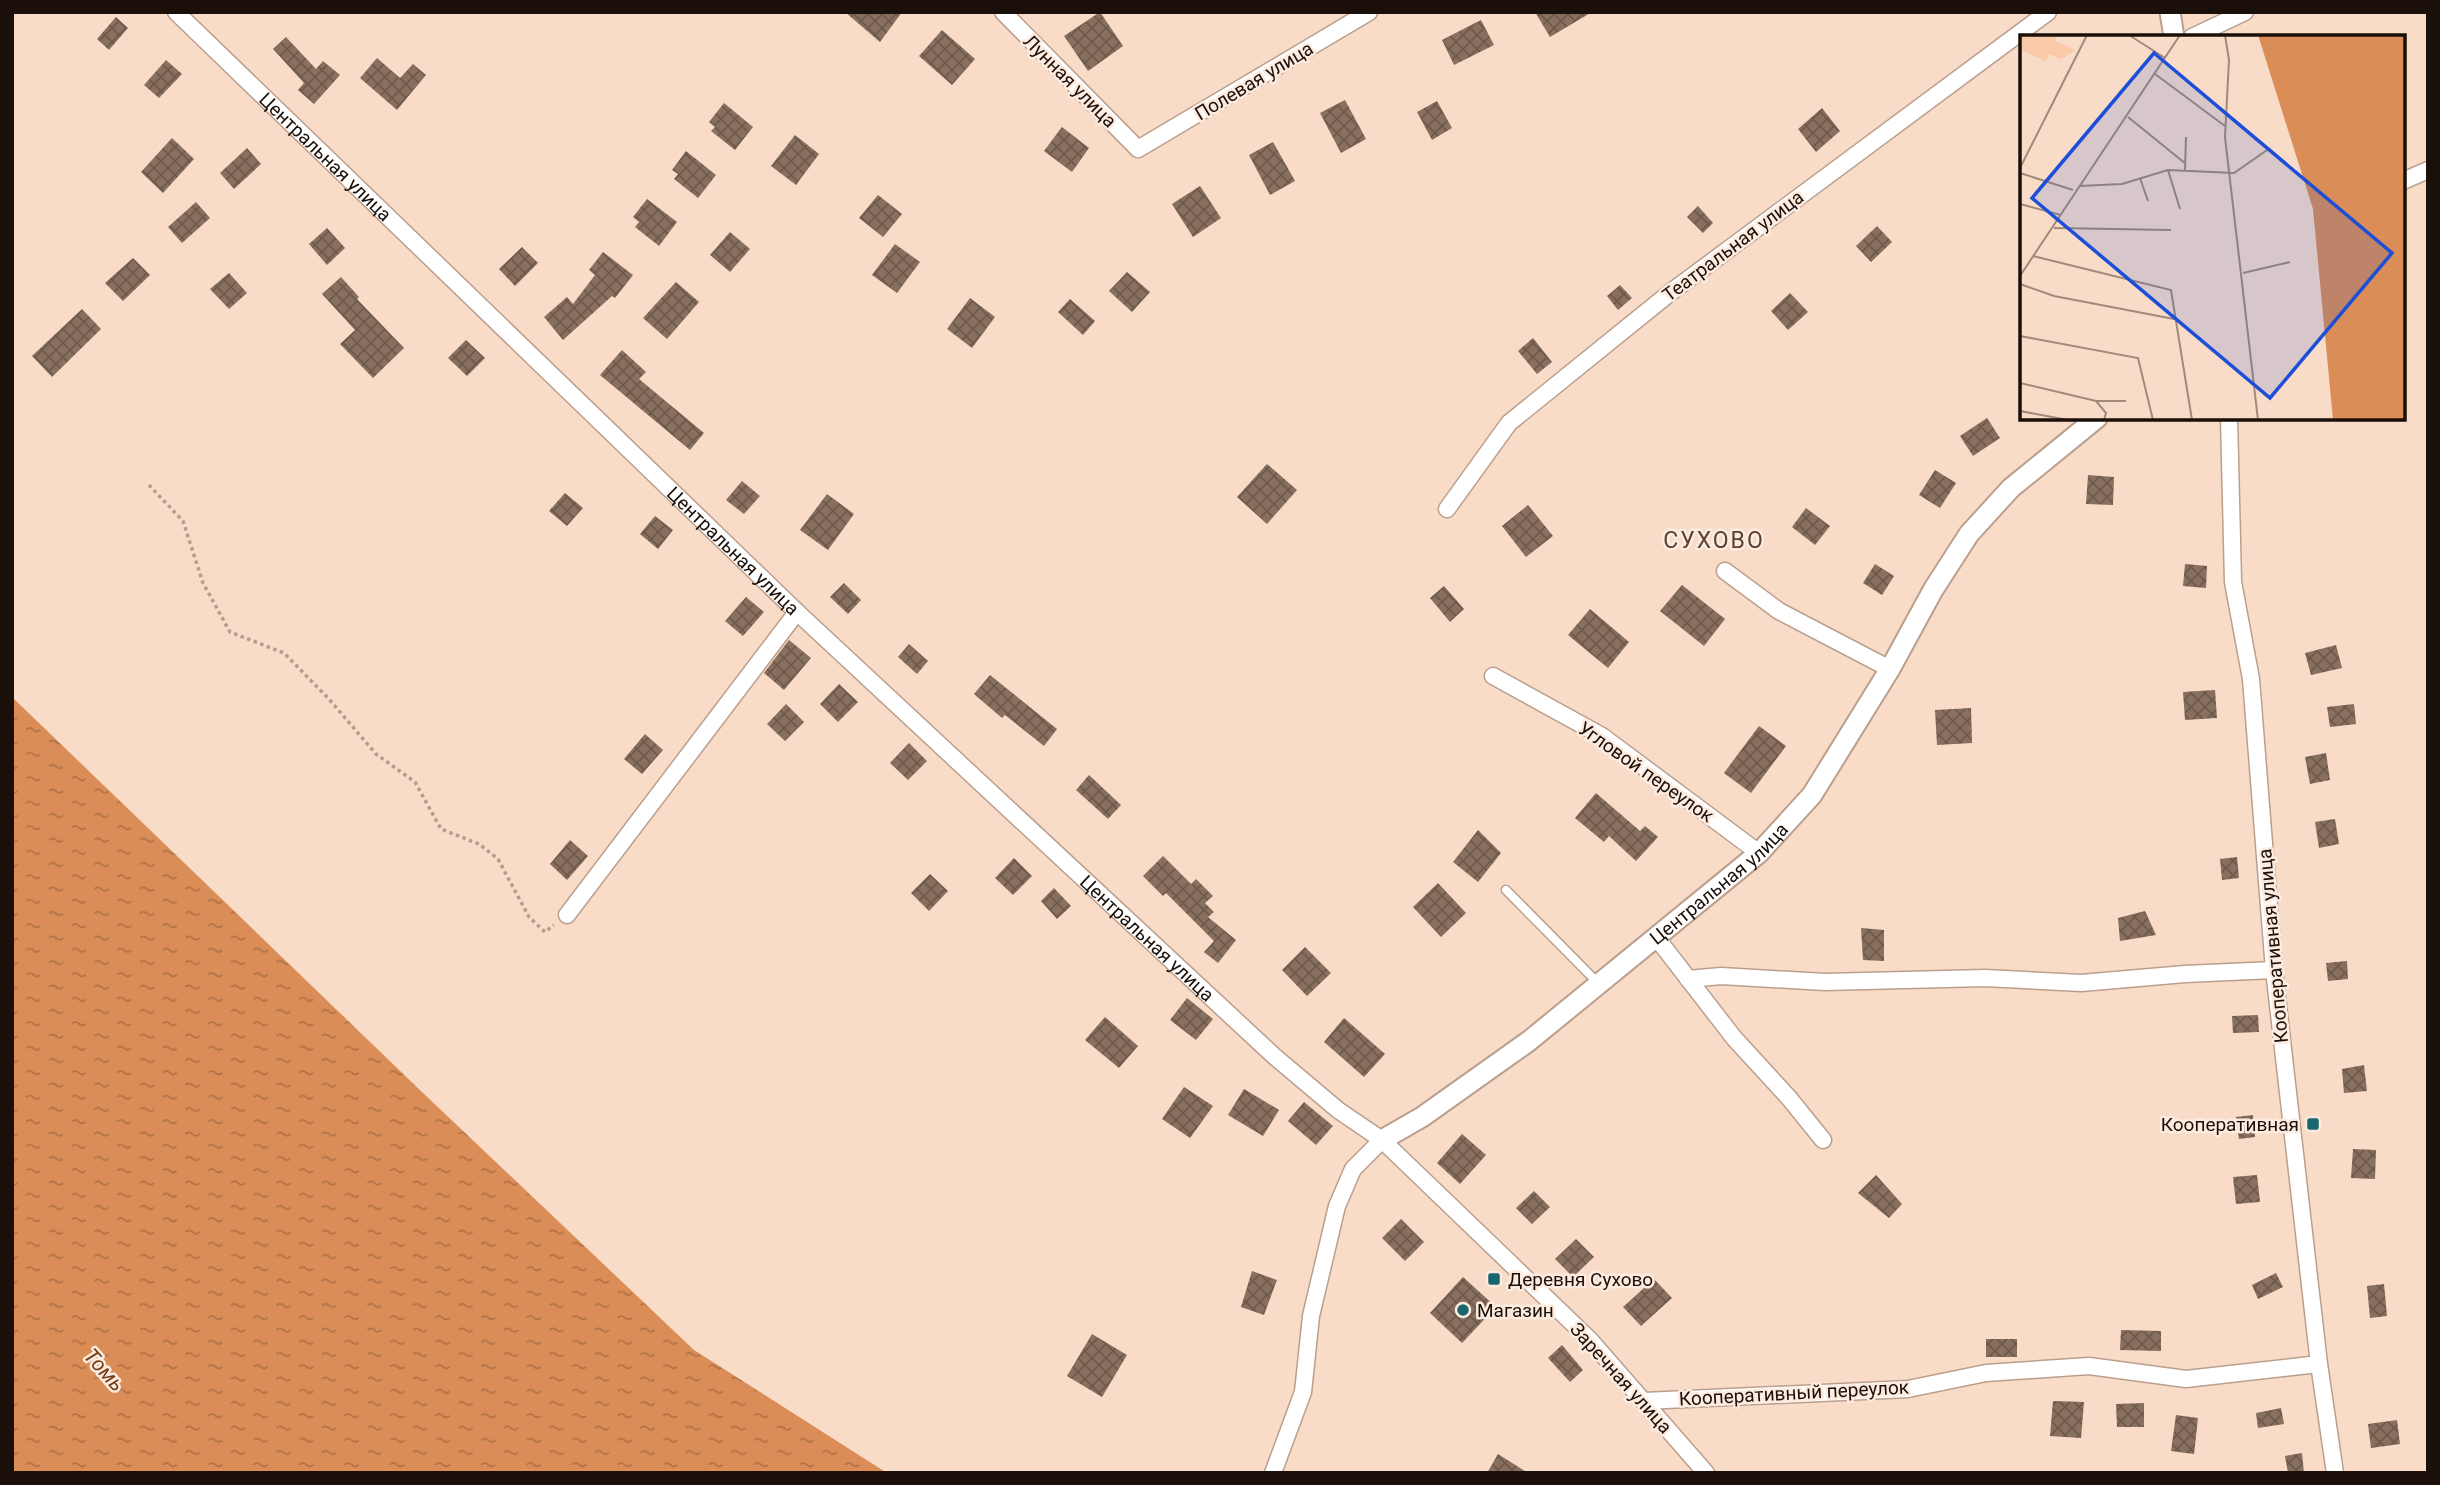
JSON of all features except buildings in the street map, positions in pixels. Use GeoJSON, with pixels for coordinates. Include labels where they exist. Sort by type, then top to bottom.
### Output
{"type":"FeatureCollection","features":[{"type":"Feature","properties":{"kind":"street","name":"Центральная улица"},"geometry":{"type":"LineString","coordinates":[[176,12],[797,612],[1274,1056],[1338,1110],[1382,1140],[1422,1117],[1529,1041],[1759,853],[1812,794],[1890,669],[1933,590],[1969,534],[2011,488],[2095,420]]}},
{"type":"Feature","properties":{"kind":"street","name":"Лунная улица"},"geometry":{"type":"LineString","coordinates":[[1003,12],[1138,149]]}},
{"type":"Feature","properties":{"kind":"street","name":"Полевая улица"},"geometry":{"type":"LineString","coordinates":[[1138,149],[1369,12]]}},
{"type":"Feature","properties":{"kind":"street","name":"Театральная улица"},"geometry":{"type":"LineString","coordinates":[[1447,509],[1509,423],[1671,292],[2048,12]]}},
{"type":"Feature","properties":{"kind":"street"},"geometry":{"type":"LineString","coordinates":[[2170,12],[2174,35]]}},
{"type":"Feature","properties":{"kind":"street"},"geometry":{"type":"LineString","coordinates":[[2196,35],[2245,12]]}},
{"type":"Feature","properties":{"kind":"street"},"geometry":{"type":"LineString","coordinates":[[2405,180],[2428,170]]}},
{"type":"Feature","properties":{"kind":"street","name":"Кооперативная улица"},"geometry":{"type":"LineString","coordinates":[[2229,420],[2232,582],[2251,679],[2274,970],[2319,1364],[2335,1473]]}},
{"type":"Feature","properties":{"kind":"street"},"geometry":{"type":"LineString","coordinates":[[1726,571],[1779,611],[1890,669]]}},
{"type":"Feature","properties":{"kind":"street"},"geometry":{"type":"LineString","coordinates":[[567,915],[797,612]]}},
{"type":"Feature","properties":{"kind":"street","name":"Угловой переулок"},"geometry":{"type":"LineString","coordinates":[[1493,676],[1602,736],[1759,853]]}},
{"type":"Feature","properties":{"kind":"street"},"geometry":{"type":"LineString","coordinates":[[1656,937],[1734,1038],[1823,1140]]}},
{"type":"Feature","properties":{"kind":"street"},"geometry":{"type":"LineString","coordinates":[[1688,979],[1721,976],[1825,982],[1985,978],[2081,983],[2274,970]]}},
{"type":"Feature","properties":{"kind":"street"},"geometry":{"type":"LineString","coordinates":[[1273,1473],[1303,1392],[1311,1316],[1337,1206],[1353,1168],[1382,1140]]}},
{"type":"Feature","properties":{"kind":"street","name":"Заречная улица"},"geometry":{"type":"LineString","coordinates":[[1382,1140],[1590,1340],[1706,1473]]}},
{"type":"Feature","properties":{"kind":"street","name":"Кооперативный переулок"},"geometry":{"type":"LineString","coordinates":[[1644,1401],[1908,1389],[1986,1373],[2089,1366],[2186,1378],[2319,1364]]}},
{"type":"Feature","properties":{"kind":"lane"},"geometry":{"type":"LineString","coordinates":[[1506,890],[1599,984]]}},
{"type":"Feature","properties":{"kind":"path"},"geometry":{"type":"LineString","coordinates":[[149,485],[183,521],[203,583],[230,632],[284,653],[328,698],[376,754],[415,782],[441,829],[479,844],[498,859],[529,917],[545,932],[567,915]]}},
{"type":"Feature","properties":{"kind":"water","name":"Томь"},"geometry":{"type":"Polygon","coordinates":[[[12,697],[694,1350],[887,1473],[12,1473],[12,697]]]}},
{"type":"Feature","properties":{"kind":"place","name":"Кооперативная"},"geometry":{"type":"Point","coordinates":[2313,1124]}},
{"type":"Feature","properties":{"kind":"place","name":"Деревня Сухово"},"geometry":{"type":"Point","coordinates":[1494,1279]}},
{"type":"Feature","properties":{"kind":"place","name":"Магазин"},"geometry":{"type":"Point","coordinates":[1463,1310]}},
{"type":"Feature","properties":{"kind":"district","name":"СУХОВО"},"geometry":{"type":"Point","coordinates":[1714,540]}}]}
